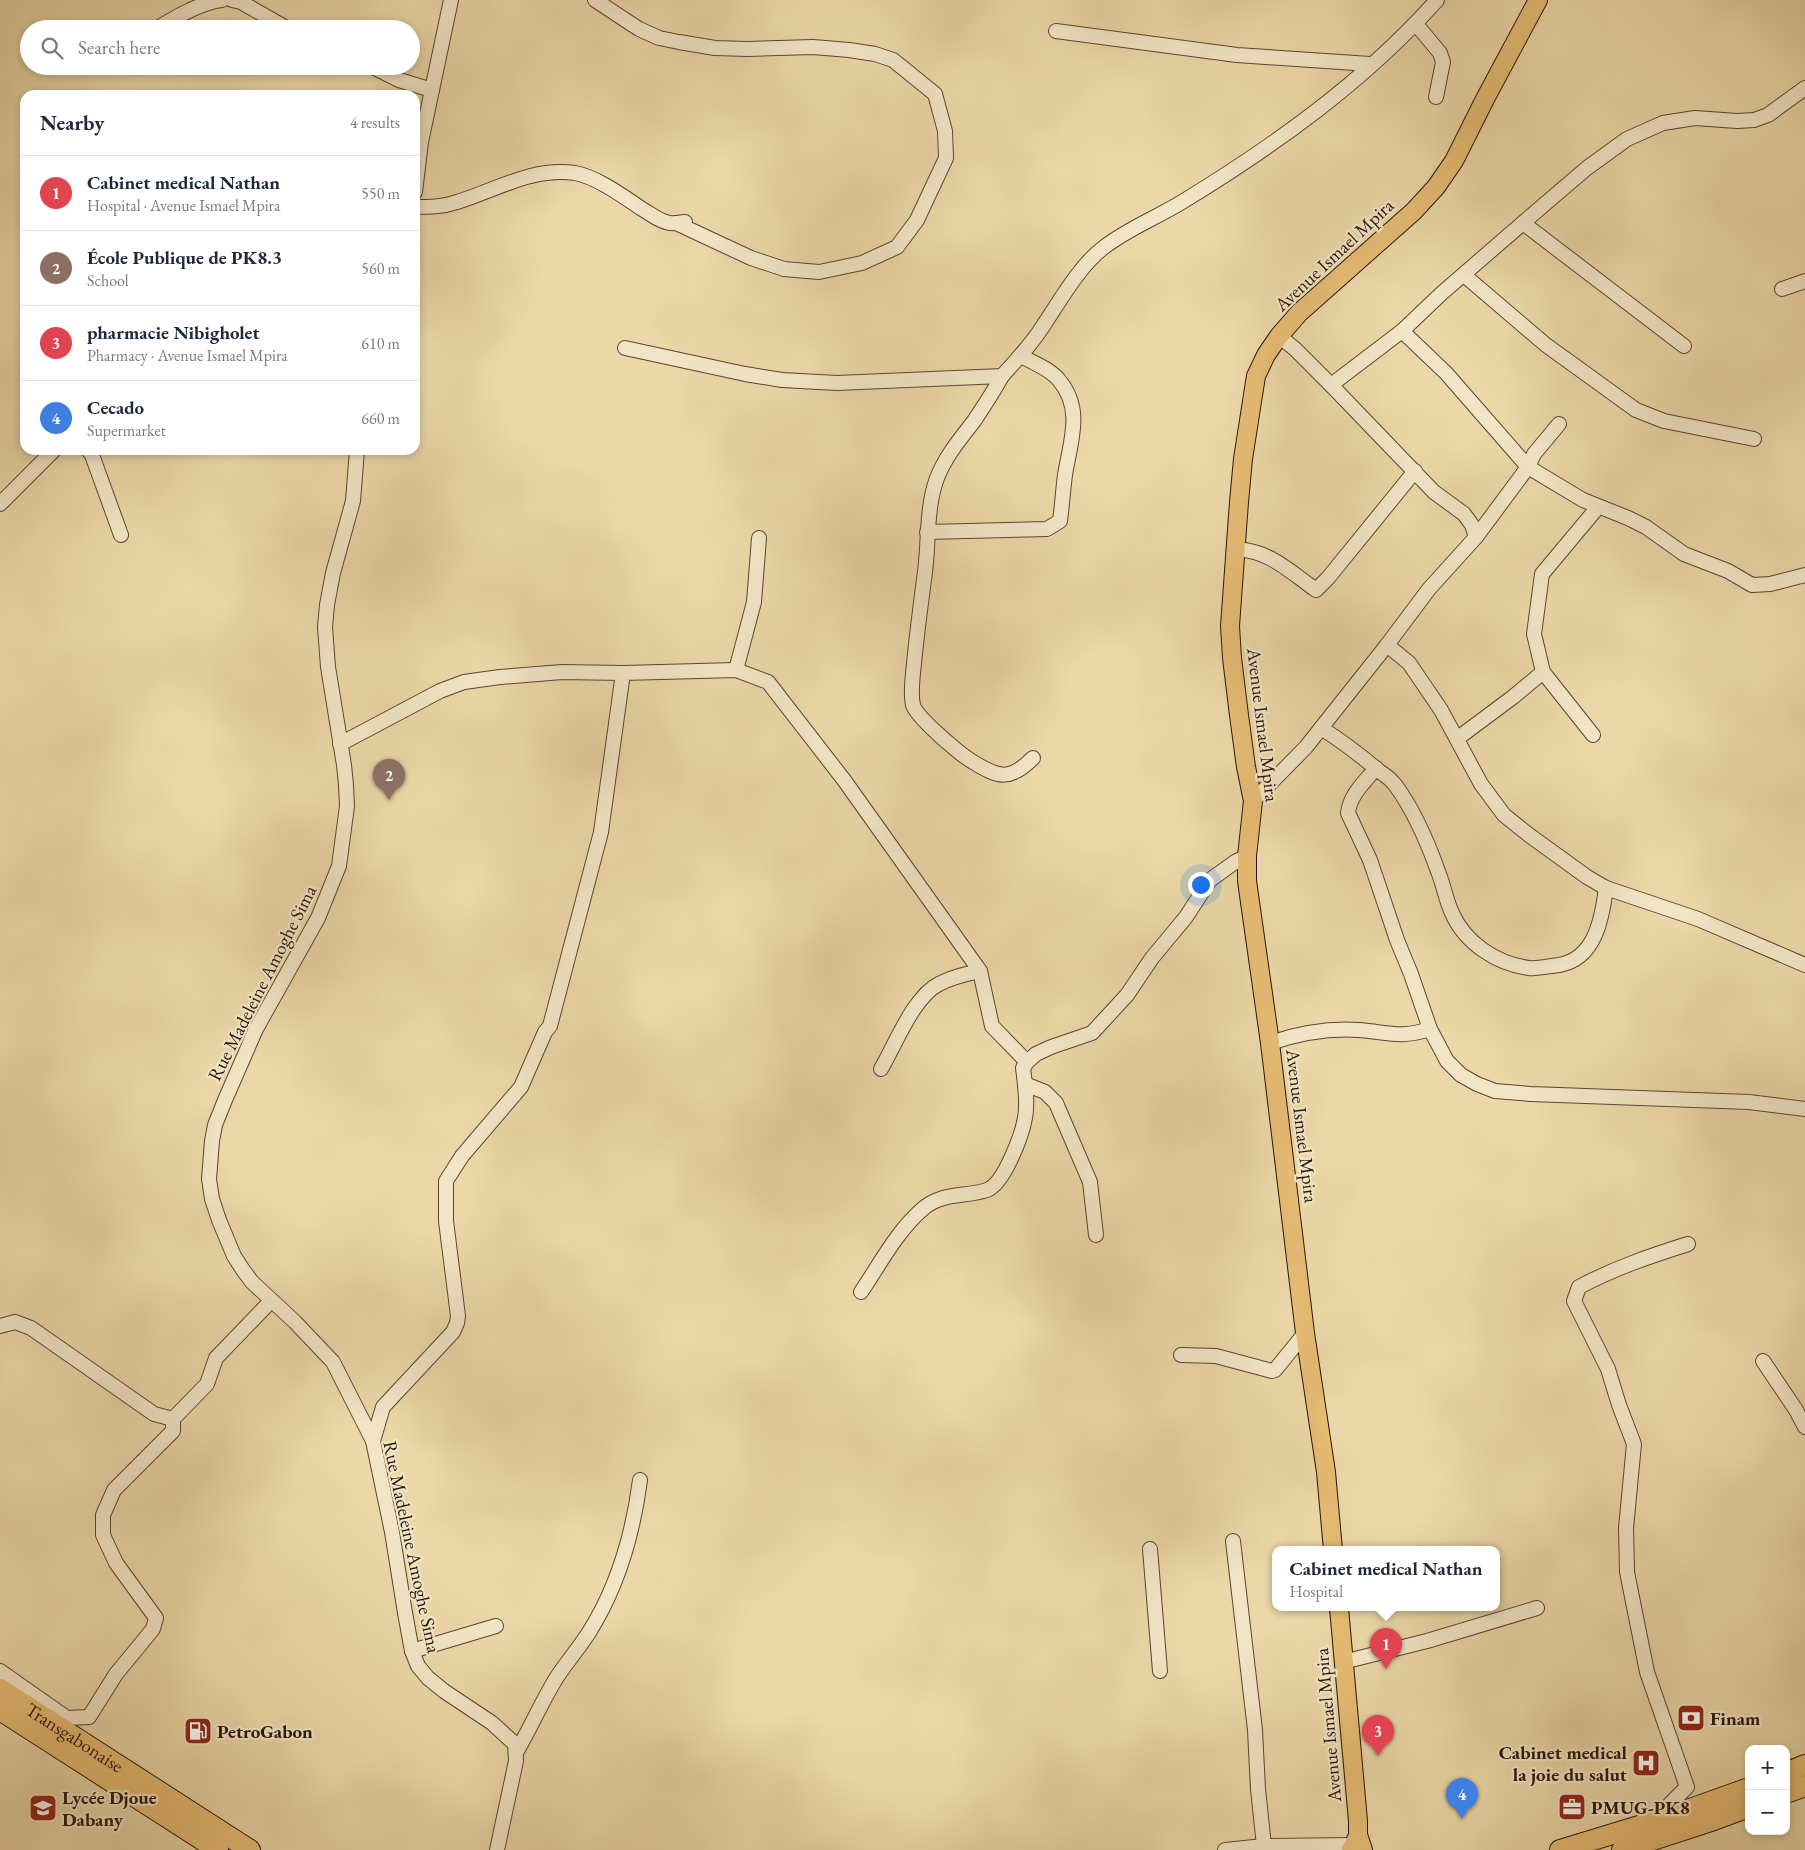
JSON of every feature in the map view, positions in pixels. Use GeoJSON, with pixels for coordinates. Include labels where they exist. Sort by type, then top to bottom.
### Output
{"type":"FeatureCollection","features":[{"type":"Feature","properties":{"kind":"highway","name":"Transgabonaise"},"geometry":{"type":"LineString","coordinates":[[0,1689],[58,1720],[250,1850]]}},
{"type":"Feature","properties":{"kind":"highway","name":"Transgabonaise"},"geometry":{"type":"LineString","coordinates":[[0,1710],[218,1850]]}},
{"type":"Feature","properties":{"kind":"highway"},"geometry":{"type":"LineString","coordinates":[[1790,1771],[1805,1765]]}},
{"type":"Feature","properties":{"kind":"highway"},"geometry":{"type":"LineString","coordinates":[[1560,1850],[1665,1818],[1745,1789]]}},
{"type":"Feature","properties":{"kind":"highway"},"geometry":{"type":"LineString","coordinates":[[1622,1850],[1745,1808]]}},
{"type":"Feature","properties":{"kind":"main road","name":"Avenue Ismael Mpira"},"geometry":{"type":"LineString","coordinates":[[1333,1546],[1326,1472],[1305,1333],[1270,1043],[1247,880],[1247,856],[1253,801],[1246,766],[1232,658],[1230,626],[1234,550],[1243,459],[1256,376],[1266,355],[1279,336],[1299,313],[1414,211],[1436,187],[1454,161],[1538,0]]}},
{"type":"Feature","properties":{"kind":"main road","name":"Avenue Ismael Mpira"},"geometry":{"type":"LineString","coordinates":[[1339,1611],[1358,1821],[1356,1846]]}},
{"type":"Feature","properties":{"kind":"street"},"geometry":{"type":"LineString","coordinates":[[172,20],[214,1],[222,0]]}},
{"type":"Feature","properties":{"kind":"street"},"geometry":{"type":"LineString","coordinates":[[232,0],[241,2],[272,20]]}},
{"type":"Feature","properties":{"kind":"street"},"geometry":{"type":"LineString","coordinates":[[420,150],[451,0]]}},
{"type":"Feature","properties":{"kind":"street"},"geometry":{"type":"LineString","coordinates":[[420,207],[435,207],[455,203],[522,178],[558,172],[577,174],[593,180],[659,220],[676,223],[751,258],[784,269],[819,272],[862,263],[897,247],[917,220],[946,158],[945,131],[936,94],[892,60],[875,54],[813,47],[715,48],[679,42],[659,38],[639,29],[595,0]]}},
{"type":"Feature","properties":{"kind":"street"},"geometry":{"type":"LineString","coordinates":[[1032,758],[1021,769],[1008,775],[988,772],[969,760],[930,726],[918,714],[913,705],[912,677],[925,574],[930,504],[948,455],[990,398],[1002,376],[1021,356],[1061,298],[1089,262],[1102,249],[1117,238],[1180,204],[1289,132],[1325,104],[1416,24],[1436,0]]}},
{"type":"Feature","properties":{"kind":"street"},"geometry":{"type":"LineString","coordinates":[[1416,24],[1440,53],[1443,62],[1436,97]]}},
{"type":"Feature","properties":{"kind":"street"},"geometry":{"type":"LineString","coordinates":[[1056,31],[1238,55],[1370,64]]}},
{"type":"Feature","properties":{"kind":"street"},"geometry":{"type":"LineString","coordinates":[[389,75],[432,90]]}},
{"type":"Feature","properties":{"kind":"street"},"geometry":{"type":"LineString","coordinates":[[1331,385],[1402,331],[1587,168],[1627,139],[1663,123],[1695,118],[1737,121],[1754,120],[1768,115],[1805,88]]}},
{"type":"Feature","properties":{"kind":"street"},"geometry":{"type":"LineString","coordinates":[[676,223],[691,221]]}},
{"type":"Feature","properties":{"kind":"street"},"geometry":{"type":"LineString","coordinates":[[1523,223],[1684,346]]}},
{"type":"Feature","properties":{"kind":"street"},"geometry":{"type":"LineString","coordinates":[[1464,275],[1546,345],[1636,410],[1664,421],[1754,439]]}},
{"type":"Feature","properties":{"kind":"street"},"geometry":{"type":"LineString","coordinates":[[1782,289],[1805,281]]}},
{"type":"Feature","properties":{"kind":"street"},"geometry":{"type":"LineString","coordinates":[[1402,331],[1446,373],[1528,468],[1583,500],[1646,527],[1684,554],[1728,571],[1752,585],[1770,584],[1805,575]]}},
{"type":"Feature","properties":{"kind":"street"},"geometry":{"type":"LineString","coordinates":[[1279,336],[1295,349],[1331,385],[1434,492],[1464,514],[1472,525],[1476,537]]}},
{"type":"Feature","properties":{"kind":"street"},"geometry":{"type":"LineString","coordinates":[[625,348],[745,374],[782,380],[836,383],[1002,376]]}},
{"type":"Feature","properties":{"kind":"street"},"geometry":{"type":"LineString","coordinates":[[927,532],[1046,528],[1060,521],[1065,474],[1074,429],[1073,406],[1059,379],[1049,371],[1021,356]]}},
{"type":"Feature","properties":{"kind":"street"},"geometry":{"type":"LineString","coordinates":[[1253,801],[1306,747],[1429,589],[1476,537],[1528,468],[1534,454],[1559,424]]}},
{"type":"Feature","properties":{"kind":"street"},"geometry":{"type":"LineString","coordinates":[[0,504],[49,455]]}},
{"type":"Feature","properties":{"kind":"street"},"geometry":{"type":"LineString","coordinates":[[92,455],[121,535]]}},
{"type":"Feature","properties":{"kind":"street","name":"Rue Madeleine Amoghe Sima"},"geometry":{"type":"LineString","coordinates":[[357,455],[354,501],[333,572],[325,627],[328,667],[344,765],[347,806],[339,866],[318,918],[256,1029],[215,1125],[212,1141],[210,1179],[212,1199],[234,1256],[243,1270],[252,1282],[295,1322],[333,1362],[373,1441],[392,1532],[412,1651],[418,1666],[428,1678],[511,1738],[515,1744],[516,1751]]}},
{"type":"Feature","properties":{"kind":"street"},"geometry":{"type":"LineString","coordinates":[[1234,550],[1256,551],[1316,590],[1328,578],[1415,471]]}},
{"type":"Feature","properties":{"kind":"street"},"geometry":{"type":"LineString","coordinates":[[1593,735],[1544,672],[1534,634],[1542,574],[1598,506]]}},
{"type":"Feature","properties":{"kind":"street"},"geometry":{"type":"LineString","coordinates":[[736,670],[754,602],[759,538]]}},
{"type":"Feature","properties":{"kind":"street"},"geometry":{"type":"LineString","coordinates":[[1387,645],[1408,663],[1441,710],[1458,738],[1481,784],[1504,815],[1528,835],[1586,878],[1606,888],[1698,919],[1805,965]]}},
{"type":"Feature","properties":{"kind":"street"},"geometry":{"type":"LineString","coordinates":[[340,744],[440,691],[464,682],[562,672],[623,673],[736,670],[768,682],[844,780],[980,971],[992,1026],[1027,1062]]}},
{"type":"Feature","properties":{"kind":"street"},"geometry":{"type":"LineString","coordinates":[[1458,738],[1544,672]]}},
{"type":"Feature","properties":{"kind":"street"},"geometry":{"type":"LineString","coordinates":[[373,1441],[382,1407],[453,1332],[457,1324],[458,1316],[446,1221],[446,1181],[462,1156],[521,1087],[545,1032],[550,1026],[601,832],[623,673]]}},
{"type":"Feature","properties":{"kind":"street"},"geometry":{"type":"LineString","coordinates":[[1321,728],[1349,746],[1394,784],[1411,810],[1430,849],[1452,914],[1462,930],[1475,944],[1492,955],[1510,964],[1530,968],[1567,964],[1584,953],[1594,938],[1603,913],[1606,888]]}},
{"type":"Feature","properties":{"kind":"street"},"geometry":{"type":"LineString","coordinates":[[1376,768],[1354,795],[1349,805],[1348,813],[1370,860],[1430,1029],[1447,1060],[1461,1076],[1495,1091],[1749,1102],[1805,1109]]}},
{"type":"Feature","properties":{"kind":"street"},"geometry":{"type":"LineString","coordinates":[[861,1292],[898,1237],[926,1206],[956,1194],[984,1191],[992,1187],[1000,1178],[1017,1143],[1026,1117],[1023,1068],[1027,1062],[1036,1054],[1051,1047],[1092,1033],[1127,995],[1152,958],[1186,917],[1210,880],[1247,856]]}},
{"type":"Feature","properties":{"kind":"street"},"geometry":{"type":"LineString","coordinates":[[881,1069],[908,1018],[923,996],[937,984],[958,976],[980,971]]}},
{"type":"Feature","properties":{"kind":"street"},"geometry":{"type":"LineString","coordinates":[[1270,1043],[1285,1038],[1333,1030],[1358,1030],[1390,1035],[1412,1034],[1430,1029]]}},
{"type":"Feature","properties":{"kind":"street"},"geometry":{"type":"LineString","coordinates":[[1025,1084],[1045,1092],[1056,1103],[1090,1182],[1096,1235]]}},
{"type":"Feature","properties":{"kind":"street"},"geometry":{"type":"LineString","coordinates":[[1665,1818],[1670,1804],[1687,1787],[1647,1672],[1627,1572],[1626,1528],[1634,1444],[1608,1369],[1574,1300],[1579,1287],[1602,1275],[1639,1259],[1688,1244]]}},
{"type":"Feature","properties":{"kind":"street"},"geometry":{"type":"LineString","coordinates":[[0,1671],[58,1720],[89,1717],[116,1674],[152,1629],[156,1618],[116,1563],[103,1535],[103,1516],[114,1490],[173,1431],[172,1419],[207,1384],[216,1358],[272,1301]]}},
{"type":"Feature","properties":{"kind":"street"},"geometry":{"type":"LineString","coordinates":[[0,1326],[15,1322],[30,1328],[154,1414],[172,1419]]}},
{"type":"Feature","properties":{"kind":"street"},"geometry":{"type":"LineString","coordinates":[[1181,1355],[1216,1356],[1272,1371],[1276,1370],[1305,1333]]}},
{"type":"Feature","properties":{"kind":"street"},"geometry":{"type":"LineString","coordinates":[[1763,1361],[1796,1410],[1805,1427]]}},
{"type":"Feature","properties":{"kind":"street"},"geometry":{"type":"LineString","coordinates":[[497,1850],[516,1751],[556,1678],[588,1633],[606,1601],[629,1543],[635,1518],[640,1480]]}},
{"type":"Feature","properties":{"kind":"street"},"geometry":{"type":"LineString","coordinates":[[1233,1541],[1256,1730],[1258,1789],[1264,1846]]}},
{"type":"Feature","properties":{"kind":"street"},"geometry":{"type":"LineString","coordinates":[[1150,1550],[1160,1672]]}},
{"type":"Feature","properties":{"kind":"street"},"geometry":{"type":"LineString","coordinates":[[1344,1662],[1428,1641],[1537,1608]]}},
{"type":"Feature","properties":{"kind":"street"},"geometry":{"type":"LineString","coordinates":[[412,1651],[496,1626]]}},
{"type":"Feature","properties":{"kind":"street"},"geometry":{"type":"LineString","coordinates":[[1226,1850],[1264,1846],[1356,1846]]}},
{"type":"Feature","properties":{"kind":"place","name":"École Publique de PK8.3"},"geometry":{"type":"Point","coordinates":[389,800]}},
{"type":"Feature","properties":{"kind":"place","name":"Cabinet medical Nathan"},"geometry":{"type":"Point","coordinates":[1386,1669]}},
{"type":"Feature","properties":{"kind":"place","name":"Finam"},"geometry":{"type":"Point","coordinates":[1691,1718]}},
{"type":"Feature","properties":{"kind":"place","name":"PetroGabon"},"geometry":{"type":"Point","coordinates":[198,1731]}},
{"type":"Feature","properties":{"kind":"place","name":"pharmacie Nibigholet"},"geometry":{"type":"Point","coordinates":[1378,1756]}},
{"type":"Feature","properties":{"kind":"place","name":"Cabinet medical la joie du salut"},"geometry":{"type":"Point","coordinates":[1646,1763]}},
{"type":"Feature","properties":{"kind":"place","name":"PMUG-PK8"},"geometry":{"type":"Point","coordinates":[1572,1807]}},
{"type":"Feature","properties":{"kind":"place","name":"Lycée Djoue Dabany"},"geometry":{"type":"Point","coordinates":[43,1808]}},
{"type":"Feature","properties":{"kind":"place","name":"Cecado"},"geometry":{"type":"Point","coordinates":[1462,1819]}}]}
